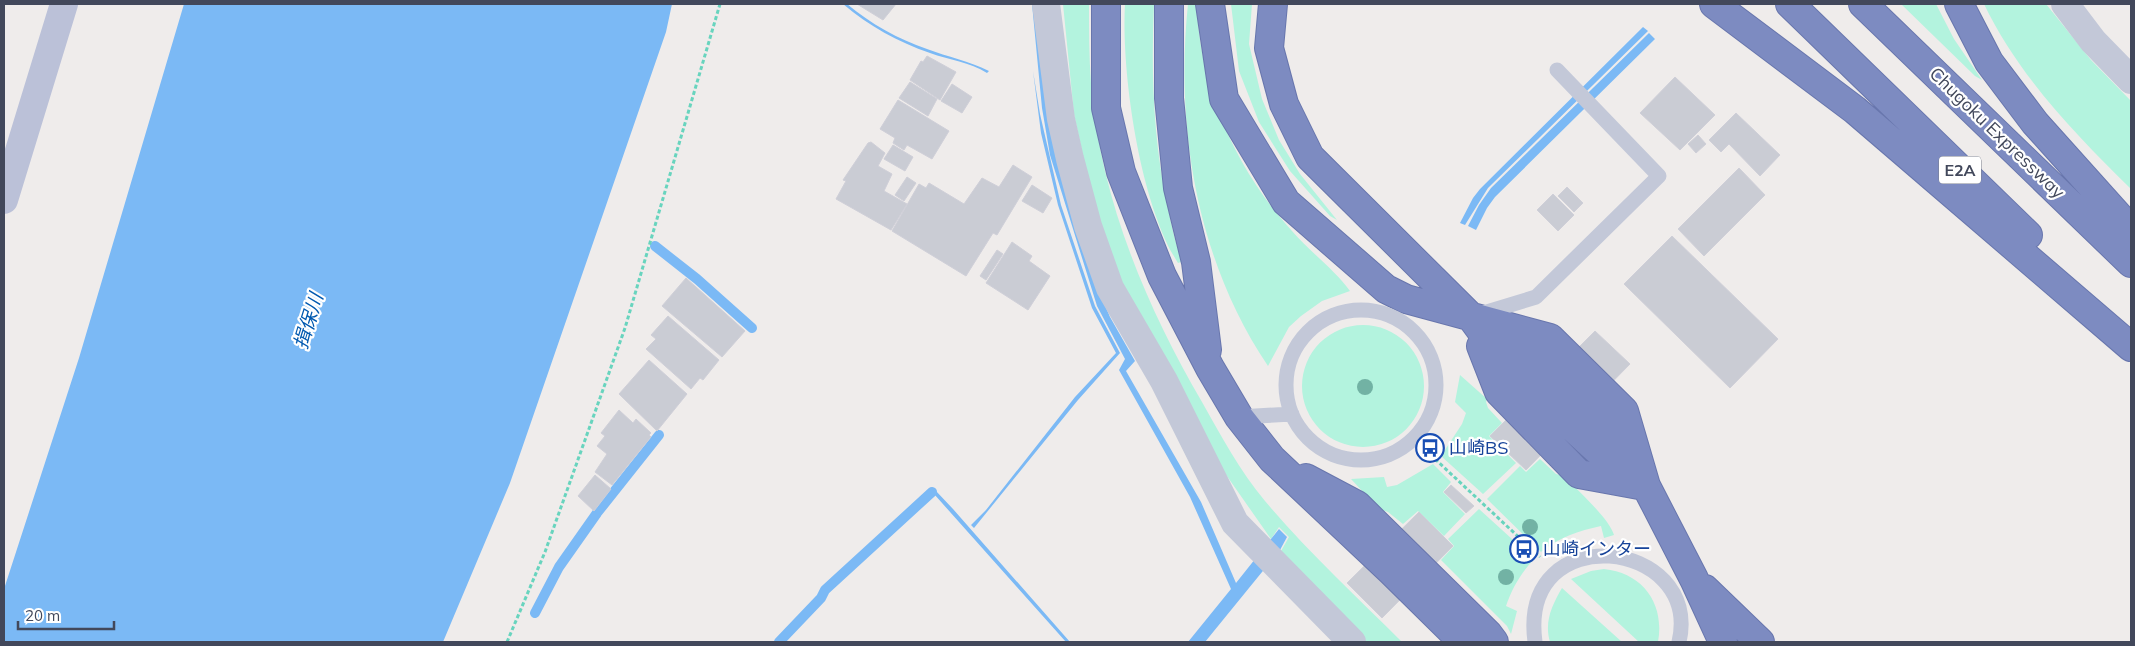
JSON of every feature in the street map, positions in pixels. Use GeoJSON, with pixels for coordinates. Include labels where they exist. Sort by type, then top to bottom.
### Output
{"type":"FeatureCollection","features":[{"type":"Feature","properties":{"kind":"highway"},"geometry":{"type":"LineString","coordinates":[[1106,4],[1106,108],[1121,172],[1162,276],[1210,368],[1239,417],[1272,459],[1463,642]]}},
{"type":"Feature","properties":{"kind":"highway"},"geometry":{"type":"LineString","coordinates":[[1169,4],[1169,98],[1178,188],[1196,262],[1210,368]]}},
{"type":"Feature","properties":{"kind":"highway"},"geometry":{"type":"LineString","coordinates":[[1210,4],[1224,99],[1286,202],[1386,289],[1401,309],[1470,317]]}},
{"type":"Feature","properties":{"kind":"highway"},"geometry":{"type":"LineString","coordinates":[[1273,4],[1269,48],[1284,104],[1310,157],[1470,317],[1520,342],[1608,429],[1646,486],[1723,642]]}},
{"type":"Feature","properties":{"kind":"highway"},"geometry":{"type":"LineString","coordinates":[[1714,4],[1855,110],[2131,347]]}},
{"type":"Feature","properties":{"kind":"highway","name":"E2A"},"geometry":{"type":"LineString","coordinates":[[1790,4],[2131,336]]}},
{"type":"Feature","properties":{"kind":"highway","name":"Chugoku Expressway"},"geometry":{"type":"LineString","coordinates":[[1864,4],[2131,263]]}},
{"type":"Feature","properties":{"kind":"highway"},"geometry":{"type":"LineString","coordinates":[[1959,4],[1989,62],[2035,123],[2084,180],[2131,230]]}},
{"type":"Feature","properties":{"kind":"highway"},"geometry":{"type":"LineString","coordinates":[[1470,317],[1498,392],[1579,474],[1646,486]]}},
{"type":"Feature","properties":{"kind":"highway"},"geometry":{"type":"LineString","coordinates":[[1272,459],[1357,506],[1494,642]]}},
{"type":"Feature","properties":{"kind":"highway"},"geometry":{"type":"LineString","coordinates":[[1688,568],[1760,642]]}},
{"type":"Feature","properties":{"kind":"street"},"geometry":{"type":"LineString","coordinates":[[4,200],[64,4]]}},
{"type":"Feature","properties":{"kind":"street"},"geometry":{"type":"LineString","coordinates":[[1046,4],[1061,119],[1070,160],[1088,226],[1110,288],[1164,381],[1236,523],[1352,642]]}},
{"type":"Feature","properties":{"kind":"street"},"geometry":{"type":"LineString","coordinates":[[2065,4],[2093,41],[2131,80]]}},
{"type":"Feature","properties":{"kind":"lane"},"geometry":{"type":"LineString","coordinates":[[1470,317],[1536,297],[1659,176],[1557,70]]}},
{"type":"Feature","properties":{"kind":"lane"},"geometry":{"type":"LineString","coordinates":[[1401,309],[1408,327],[1424,344],[1434,366],[1436,392],[1430,417],[1415,438],[1394,453],[1370,460],[1344,458],[1320,448],[1302,431],[1292,412],[1286,386],[1289,362],[1300,340],[1318,324],[1339,313],[1363,310],[1387,315],[1401,309]]}},
{"type":"Feature","properties":{"kind":"lane"},"geometry":{"type":"LineString","coordinates":[[1239,417],[1292,414],[1292,412]]}},
{"type":"Feature","properties":{"kind":"lane"},"geometry":{"type":"LineString","coordinates":[[1535,642],[1532,624],[1536,602],[1547,582],[1565,566],[1588,556],[1612,555],[1635,560],[1663,580],[1679,605],[1682,630],[1678,642]]}},
{"type":"Feature","properties":{"kind":"lane"},"geometry":{"type":"LineString","coordinates":[[1663,580],[1688,568]]}},
{"type":"Feature","properties":{"kind":"path"},"geometry":{"type":"LineString","coordinates":[[507,642],[546,552],[625,328],[720,4]]}},
{"type":"Feature","properties":{"kind":"path"},"geometry":{"type":"LineString","coordinates":[[1435,460],[1540,557]]}},
{"type":"Feature","properties":{"kind":"green space"},"geometry":{"type":"Polygon","coordinates":[[[1063,4],[1089,4],[1091,83],[1104,167],[1128,248],[1144,288],[1181,365],[1231,453],[1265,501],[1315,555],[1402,642],[1365,642],[1281,551],[1289,537],[1279,527],[1271,539],[1208,449],[1125,290],[1094,206],[1074,114],[1063,4]]]}},
{"type":"Feature","properties":{"kind":"green space"},"geometry":{"type":"Polygon","coordinates":[[[1125,4],[1154,4],[1153,79],[1156,129],[1167,203],[1182,259],[1178,263],[1165,238],[1143,173],[1130,101],[1126,65],[1125,4]]]}},
{"type":"Feature","properties":{"kind":"green space"},"geometry":{"type":"Polygon","coordinates":[[[1188,4],[1197,4],[1199,35],[1213,96],[1224,126],[1238,154],[1272,207],[1350,291],[1322,301],[1301,316],[1289,327],[1268,366],[1244,325],[1224,283],[1208,238],[1196,192],[1185,98],[1188,4]]]}},
{"type":"Feature","properties":{"kind":"green space"},"geometry":{"type":"Polygon","coordinates":[[[1231,4],[1252,4],[1249,44],[1262,99],[1279,140],[1300,174],[1337,220],[1330,216],[1290,171],[1259,122],[1239,71],[1231,4]]]}},
{"type":"Feature","properties":{"kind":"green space"},"geometry":{"type":"Polygon","coordinates":[[[1901,4],[1936,4],[1954,39],[1982,80],[1975,76],[1901,4]]]}},
{"type":"Feature","properties":{"kind":"green space"},"geometry":{"type":"Polygon","coordinates":[[[1984,4],[2046,4],[2091,60],[2131,101],[2131,189],[2089,147],[2049,102],[2013,55],[1984,4]]]}},
{"type":"Feature","properties":{"kind":"green space"},"geometry":{"type":"Polygon","coordinates":[[[1363,325],[1386,329],[1406,343],[1420,363],[1424,386],[1420,409],[1406,429],[1386,443],[1363,447],[1340,443],[1320,429],[1306,409],[1302,386],[1306,363],[1320,343],[1340,329],[1363,325]]]}},
{"type":"Feature","properties":{"kind":"green space"},"geometry":{"type":"Polygon","coordinates":[[[1460,375],[1487,399],[1488,408],[1502,423],[1489,436],[1516,463],[1483,494],[1441,456],[1462,424],[1466,413],[1455,402],[1460,375]]]}},
{"type":"Feature","properties":{"kind":"green space"},"geometry":{"type":"Polygon","coordinates":[[[1540,459],[1556,474],[1564,476],[1584,496],[1606,521],[1614,535],[1604,538],[1601,526],[1562,538],[1541,552],[1487,499],[1520,466],[1526,472],[1540,459]]]}},
{"type":"Feature","properties":{"kind":"green space"},"geometry":{"type":"Polygon","coordinates":[[[1433,464],[1451,482],[1443,492],[1465,514],[1444,536],[1418,511],[1403,524],[1388,512],[1379,509],[1351,479],[1384,477],[1387,487],[1397,485],[1433,464]]]}},
{"type":"Feature","properties":{"kind":"green space"},"geometry":{"type":"Polygon","coordinates":[[[1479,509],[1534,559],[1517,581],[1506,606],[1517,611],[1511,634],[1507,626],[1441,560],[1454,546],[1448,539],[1479,509]]]}},
{"type":"Feature","properties":{"kind":"green space"},"geometry":{"type":"Polygon","coordinates":[[[1604,569],[1630,577],[1648,593],[1658,615],[1658,642],[1639,642],[1571,579],[1591,571],[1604,569]]]}},
{"type":"Feature","properties":{"kind":"green space"},"geometry":{"type":"Polygon","coordinates":[[[1562,588],[1622,642],[1550,642],[1548,628],[1550,614],[1562,588]]]}},
{"type":"Feature","properties":{"kind":"water","name":"揖保川"},"geometry":{"type":"Polygon","coordinates":[[[184,4],[672,4],[666,32],[510,483],[443,642],[4,642],[4,589],[79,358],[184,4]]]}},
{"type":"Feature","properties":{"kind":"water"},"geometry":{"type":"Polygon","coordinates":[[[843,4],[847,4],[875,24],[906,41],[989,71],[987,73],[974,66],[907,44],[884,33],[843,4]]]}},
{"type":"Feature","properties":{"kind":"water"},"geometry":{"type":"Polygon","coordinates":[[[1032,4],[1039,4],[1096,284],[1110,317],[1135,361],[1126,371],[1201,502],[1236,583],[1279,529],[1287,537],[1280,550],[1205,642],[1188,642],[1231,589],[1190,497],[1119,370],[1125,359],[1097,306],[1050,155],[1042,108],[1032,4]]]}},
{"type":"Feature","properties":{"kind":"water"},"geometry":{"type":"Polygon","coordinates":[[[1643,27],[1648,31],[1488,188],[1465,225],[1460,223],[1480,189],[1643,27]]]}},
{"type":"Feature","properties":{"kind":"water"},"geometry":{"type":"Polygon","coordinates":[[[1649,33],[1655,39],[1495,197],[1476,230],[1468,226],[1491,188],[1649,33]]]}},
{"type":"Feature","properties":{"kind":"water"},"geometry":{"type":"Polygon","coordinates":[[[1033,71],[1040,114],[1061,205],[1095,306],[1120,353],[1078,400],[974,528],[971,525],[986,510],[1075,397],[1116,353],[1092,308],[1058,205],[1041,133],[1033,71]]]}},
{"type":"Feature","properties":{"kind":"water"},"geometry":{"type":"Polygon","coordinates":[[[936,491],[1070,642],[1066,642],[934,494],[936,491]]]}},
{"type":"Feature","properties":{"kind":"building"},"geometry":{"type":"Polygon","coordinates":[[[857,4],[896,4],[883,20],[857,4]]]}},
{"type":"Feature","properties":{"kind":"building"},"geometry":{"type":"Polygon","coordinates":[[[927,56],[956,72],[940,100],[910,80],[921,61],[923,62],[927,56]]]}},
{"type":"Feature","properties":{"kind":"building"},"geometry":{"type":"Polygon","coordinates":[[[1675,77],[1715,115],[1680,150],[1640,113],[1675,77]]]}},
{"type":"Feature","properties":{"kind":"building"},"geometry":{"type":"Polygon","coordinates":[[[910,82],[937,99],[928,116],[899,98],[910,82]]]}},
{"type":"Feature","properties":{"kind":"building"},"geometry":{"type":"Polygon","coordinates":[[[952,84],[972,97],[962,113],[941,101],[952,84]]]}},
{"type":"Feature","properties":{"kind":"building"},"geometry":{"type":"Polygon","coordinates":[[[898,100],[949,131],[932,159],[907,145],[904,150],[893,143],[895,138],[880,129],[898,100]]]}},
{"type":"Feature","properties":{"kind":"building"},"geometry":{"type":"Polygon","coordinates":[[[1736,113],[1780,155],[1760,176],[1729,144],[1721,152],[1709,140],[1736,113]]]}},
{"type":"Feature","properties":{"kind":"building"},"geometry":{"type":"Polygon","coordinates":[[[1698,135],[1706,144],[1696,153],[1688,144],[1698,135]]]}},
{"type":"Feature","properties":{"kind":"building"},"geometry":{"type":"Polygon","coordinates":[[[871,142],[885,153],[878,166],[892,174],[884,191],[907,204],[891,230],[836,199],[846,181],[843,180],[868,143],[871,142]]]}},
{"type":"Feature","properties":{"kind":"building"},"geometry":{"type":"Polygon","coordinates":[[[893,145],[913,157],[905,171],[884,159],[893,145]]]}},
{"type":"Feature","properties":{"kind":"building"},"geometry":{"type":"Polygon","coordinates":[[[1013,165],[1032,177],[997,235],[993,233],[966,276],[892,231],[919,184],[926,188],[929,183],[964,204],[982,178],[999,187],[1013,165]]]}},
{"type":"Feature","properties":{"kind":"building"},"geometry":{"type":"Polygon","coordinates":[[[1739,168],[1765,195],[1704,256],[1678,229],[1739,168]]]}},
{"type":"Feature","properties":{"kind":"building"},"geometry":{"type":"Polygon","coordinates":[[[907,177],[916,183],[904,201],[895,195],[907,177]]]}},
{"type":"Feature","properties":{"kind":"building"},"geometry":{"type":"Polygon","coordinates":[[[1032,185],[1052,198],[1043,213],[1022,201],[1032,185]]]}},
{"type":"Feature","properties":{"kind":"building"},"geometry":{"type":"Polygon","coordinates":[[[1567,187],[1583,203],[1574,212],[1558,196],[1567,187]]]}},
{"type":"Feature","properties":{"kind":"building"},"geometry":{"type":"Polygon","coordinates":[[[1553,194],[1574,215],[1558,231],[1537,210],[1553,194]]]}},
{"type":"Feature","properties":{"kind":"building"},"geometry":{"type":"Polygon","coordinates":[[[1672,236],[1778,339],[1730,388],[1624,284],[1672,236]]]}},
{"type":"Feature","properties":{"kind":"building"},"geometry":{"type":"Polygon","coordinates":[[[1012,242],[1032,256],[1029,261],[1050,276],[1028,310],[986,283],[1012,242]]]}},
{"type":"Feature","properties":{"kind":"building"},"geometry":{"type":"Polygon","coordinates":[[[997,250],[1003,254],[986,280],[980,276],[997,250]]]}},
{"type":"Feature","properties":{"kind":"building"},"geometry":{"type":"Polygon","coordinates":[[[686,278],[745,331],[722,357],[662,306],[686,278]]]}},
{"type":"Feature","properties":{"kind":"building"},"geometry":{"type":"Polygon","coordinates":[[[668,316],[719,360],[703,380],[700,378],[691,389],[646,349],[656,339],[651,335],[668,316]]]}},
{"type":"Feature","properties":{"kind":"building"},"geometry":{"type":"Polygon","coordinates":[[[1595,331],[1630,364],[1526,470],[1490,436],[1595,331]]]}},
{"type":"Feature","properties":{"kind":"building"},"geometry":{"type":"Polygon","coordinates":[[[649,360],[687,394],[657,431],[619,394],[649,360]]]}},
{"type":"Feature","properties":{"kind":"building"},"geometry":{"type":"Polygon","coordinates":[[[619,410],[633,423],[636,419],[651,433],[649,435],[651,437],[612,485],[595,472],[607,454],[597,446],[605,436],[601,433],[619,410]]]}},
{"type":"Feature","properties":{"kind":"building"},"geometry":{"type":"Polygon","coordinates":[[[595,475],[611,489],[594,511],[578,496],[595,475]]]}},
{"type":"Feature","properties":{"kind":"building"},"geometry":{"type":"Polygon","coordinates":[[[1451,485],[1474,506],[1466,513],[1444,492],[1451,485]]]}},
{"type":"Feature","properties":{"kind":"building"},"geometry":{"type":"Polygon","coordinates":[[[1419,512],[1453,546],[1382,618],[1347,583],[1419,512]]]}},
{"type":"Feature","properties":{"kind":"waterway"},"geometry":{"type":"LineString","coordinates":[[655,246],[697,279],[752,328]]}},
{"type":"Feature","properties":{"kind":"waterway"},"geometry":{"type":"LineString","coordinates":[[535,613],[559,567],[597,513],[659,435]]}},
{"type":"Feature","properties":{"kind":"waterway"},"geometry":{"type":"LineString","coordinates":[[779,642],[821,598],[825,590],[932,492]]}},
{"type":"Feature","properties":{"kind":"place","name":"山崎BS"},"geometry":{"type":"Point","coordinates":[1430,448]}},
{"type":"Feature","properties":{"kind":"place","name":"山崎インター"},"geometry":{"type":"Point","coordinates":[1524,549]}}]}
